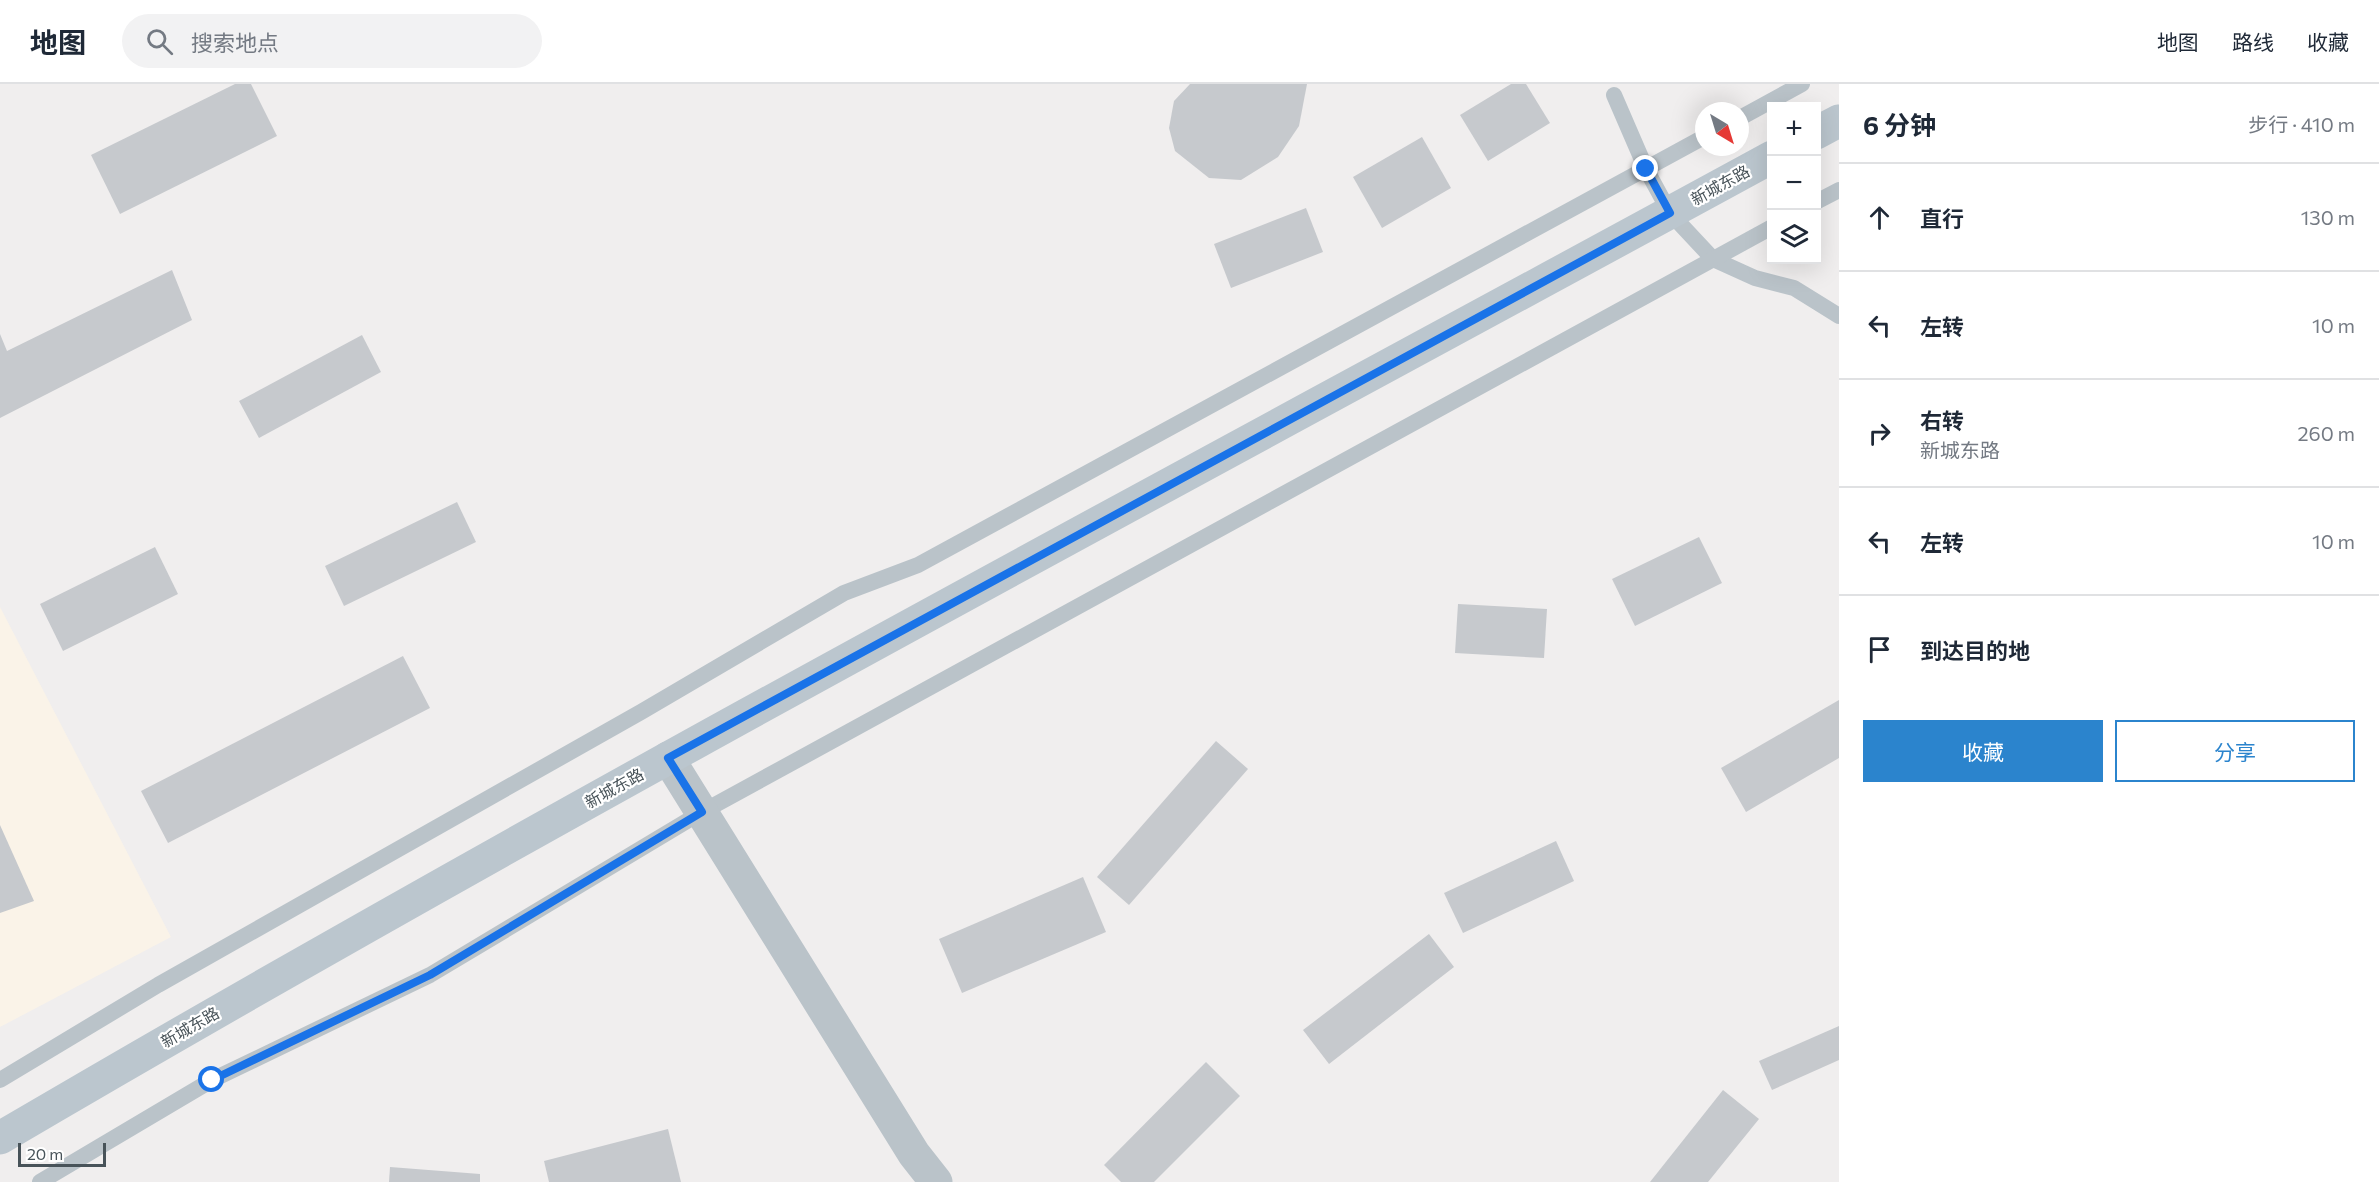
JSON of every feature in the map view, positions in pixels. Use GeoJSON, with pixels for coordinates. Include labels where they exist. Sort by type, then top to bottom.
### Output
{"type":"FeatureCollection","features":[{"type":"Feature","properties":{"kind":"main road"},"geometry":{"type":"LineString","coordinates":[[1821,130],[1839,121]]}},
{"type":"Feature","properties":{"kind":"main road","name":"新城东路"},"geometry":{"type":"LineString","coordinates":[[0,1138],[183,1030],[668,758],[1767,160]]}},
{"type":"Feature","properties":{"kind":"street"},"geometry":{"type":"LineString","coordinates":[[668,758],[914,1154],[936,1182]]}},
{"type":"Feature","properties":{"kind":"lane"},"geometry":{"type":"LineString","coordinates":[[1749,113],[1802,84]]}},
{"type":"Feature","properties":{"kind":"lane"},"geometry":{"type":"LineString","coordinates":[[1614,94],[1646,169],[1670,213],[1713,259],[1755,278],[1794,288],[1839,316]]}},
{"type":"Feature","properties":{"kind":"lane"},"geometry":{"type":"LineString","coordinates":[[0,1080],[158,985],[844,593],[918,565],[1695,142]]}},
{"type":"Feature","properties":{"kind":"lane"},"geometry":{"type":"LineString","coordinates":[[1821,199],[1839,190]]}},
{"type":"Feature","properties":{"kind":"lane"},"geometry":{"type":"LineString","coordinates":[[40,1182],[212,1080],[430,975],[702,812],[1767,230]]}},
{"type":"Feature","properties":{"kind":"shaded area"},"geometry":{"type":"Polygon","coordinates":[[[0,607],[171,937],[0,1027],[0,607]]]}},
{"type":"Feature","properties":{"kind":"building"},"geometry":{"type":"Polygon","coordinates":[[[235,84],[251,84],[277,136],[120,214],[91,155],[235,84]]]}},
{"type":"Feature","properties":{"kind":"building"},"geometry":{"type":"Polygon","coordinates":[[[1190,84],[1307,84],[1299,126],[1278,157],[1241,180],[1209,178],[1175,151],[1169,128],[1174,101],[1190,84]]]}},
{"type":"Feature","properties":{"kind":"building"},"geometry":{"type":"Polygon","coordinates":[[[1511,84],[1526,84],[1550,123],[1488,161],[1460,115],[1511,84]]]}},
{"type":"Feature","properties":{"kind":"building"},"geometry":{"type":"Polygon","coordinates":[[[1422,137],[1451,188],[1382,228],[1353,177],[1422,137]]]}},
{"type":"Feature","properties":{"kind":"building"},"geometry":{"type":"Polygon","coordinates":[[[1306,208],[1323,252],[1231,288],[1214,244],[1306,208]]]}},
{"type":"Feature","properties":{"kind":"building"},"geometry":{"type":"Polygon","coordinates":[[[172,270],[192,320],[0,418],[0,334],[7,351],[172,270]]]}},
{"type":"Feature","properties":{"kind":"building"},"geometry":{"type":"Polygon","coordinates":[[[362,335],[381,372],[259,438],[239,401],[362,335]]]}},
{"type":"Feature","properties":{"kind":"building"},"geometry":{"type":"Polygon","coordinates":[[[457,502],[476,542],[344,606],[325,566],[457,502]]]}},
{"type":"Feature","properties":{"kind":"building"},"geometry":{"type":"Polygon","coordinates":[[[1699,537],[1722,583],[1635,626],[1612,579],[1699,537]]]}},
{"type":"Feature","properties":{"kind":"building"},"geometry":{"type":"Polygon","coordinates":[[[155,547],[178,594],[63,651],[40,604],[155,547]]]}},
{"type":"Feature","properties":{"kind":"building"},"geometry":{"type":"Polygon","coordinates":[[[1458,604],[1547,609],[1544,658],[1455,653],[1458,604]]]}},
{"type":"Feature","properties":{"kind":"building"},"geometry":{"type":"Polygon","coordinates":[[[403,656],[430,708],[168,843],[141,791],[403,656]]]}},
{"type":"Feature","properties":{"kind":"building"},"geometry":{"type":"Polygon","coordinates":[[[1839,700],[1839,758],[1746,812],[1721,768],[1839,700]]]}},
{"type":"Feature","properties":{"kind":"building"},"geometry":{"type":"Polygon","coordinates":[[[1216,741],[1248,769],[1129,905],[1097,877],[1216,741]]]}},
{"type":"Feature","properties":{"kind":"building"},"geometry":{"type":"Polygon","coordinates":[[[0,825],[34,901],[0,913],[0,825]]]}},
{"type":"Feature","properties":{"kind":"building"},"geometry":{"type":"Polygon","coordinates":[[[1556,841],[1574,881],[1463,933],[1444,893],[1556,841]]]}},
{"type":"Feature","properties":{"kind":"building"},"geometry":{"type":"Polygon","coordinates":[[[1083,877],[1106,932],[962,993],[939,939],[1083,877]]]}},
{"type":"Feature","properties":{"kind":"building"},"geometry":{"type":"Polygon","coordinates":[[[1429,934],[1454,967],[1329,1064],[1303,1030],[1429,934]]]}},
{"type":"Feature","properties":{"kind":"building"},"geometry":{"type":"Polygon","coordinates":[[[1839,1026],[1839,1060],[1772,1090],[1759,1061],[1839,1026]]]}},
{"type":"Feature","properties":{"kind":"building"},"geometry":{"type":"Polygon","coordinates":[[[1206,1062],[1240,1096],[1154,1182],[1121,1182],[1104,1165],[1206,1062]]]}},
{"type":"Feature","properties":{"kind":"building"},"geometry":{"type":"Polygon","coordinates":[[[1723,1090],[1759,1119],[1708,1182],[1650,1182],[1723,1090]]]}},
{"type":"Feature","properties":{"kind":"building"},"geometry":{"type":"Polygon","coordinates":[[[668,1129],[681,1182],[549,1182],[544,1161],[668,1129]]]}},
{"type":"Feature","properties":{"kind":"building"},"geometry":{"type":"Polygon","coordinates":[[[390,1167],[480,1174],[480,1182],[389,1182],[390,1167]]]}},
{"type":"Feature","properties":{"kind":"route"},"geometry":{"type":"LineString","coordinates":[[212,1080],[430,975],[702,812],[668,758],[1670,213],[1646,169]]}}]}
